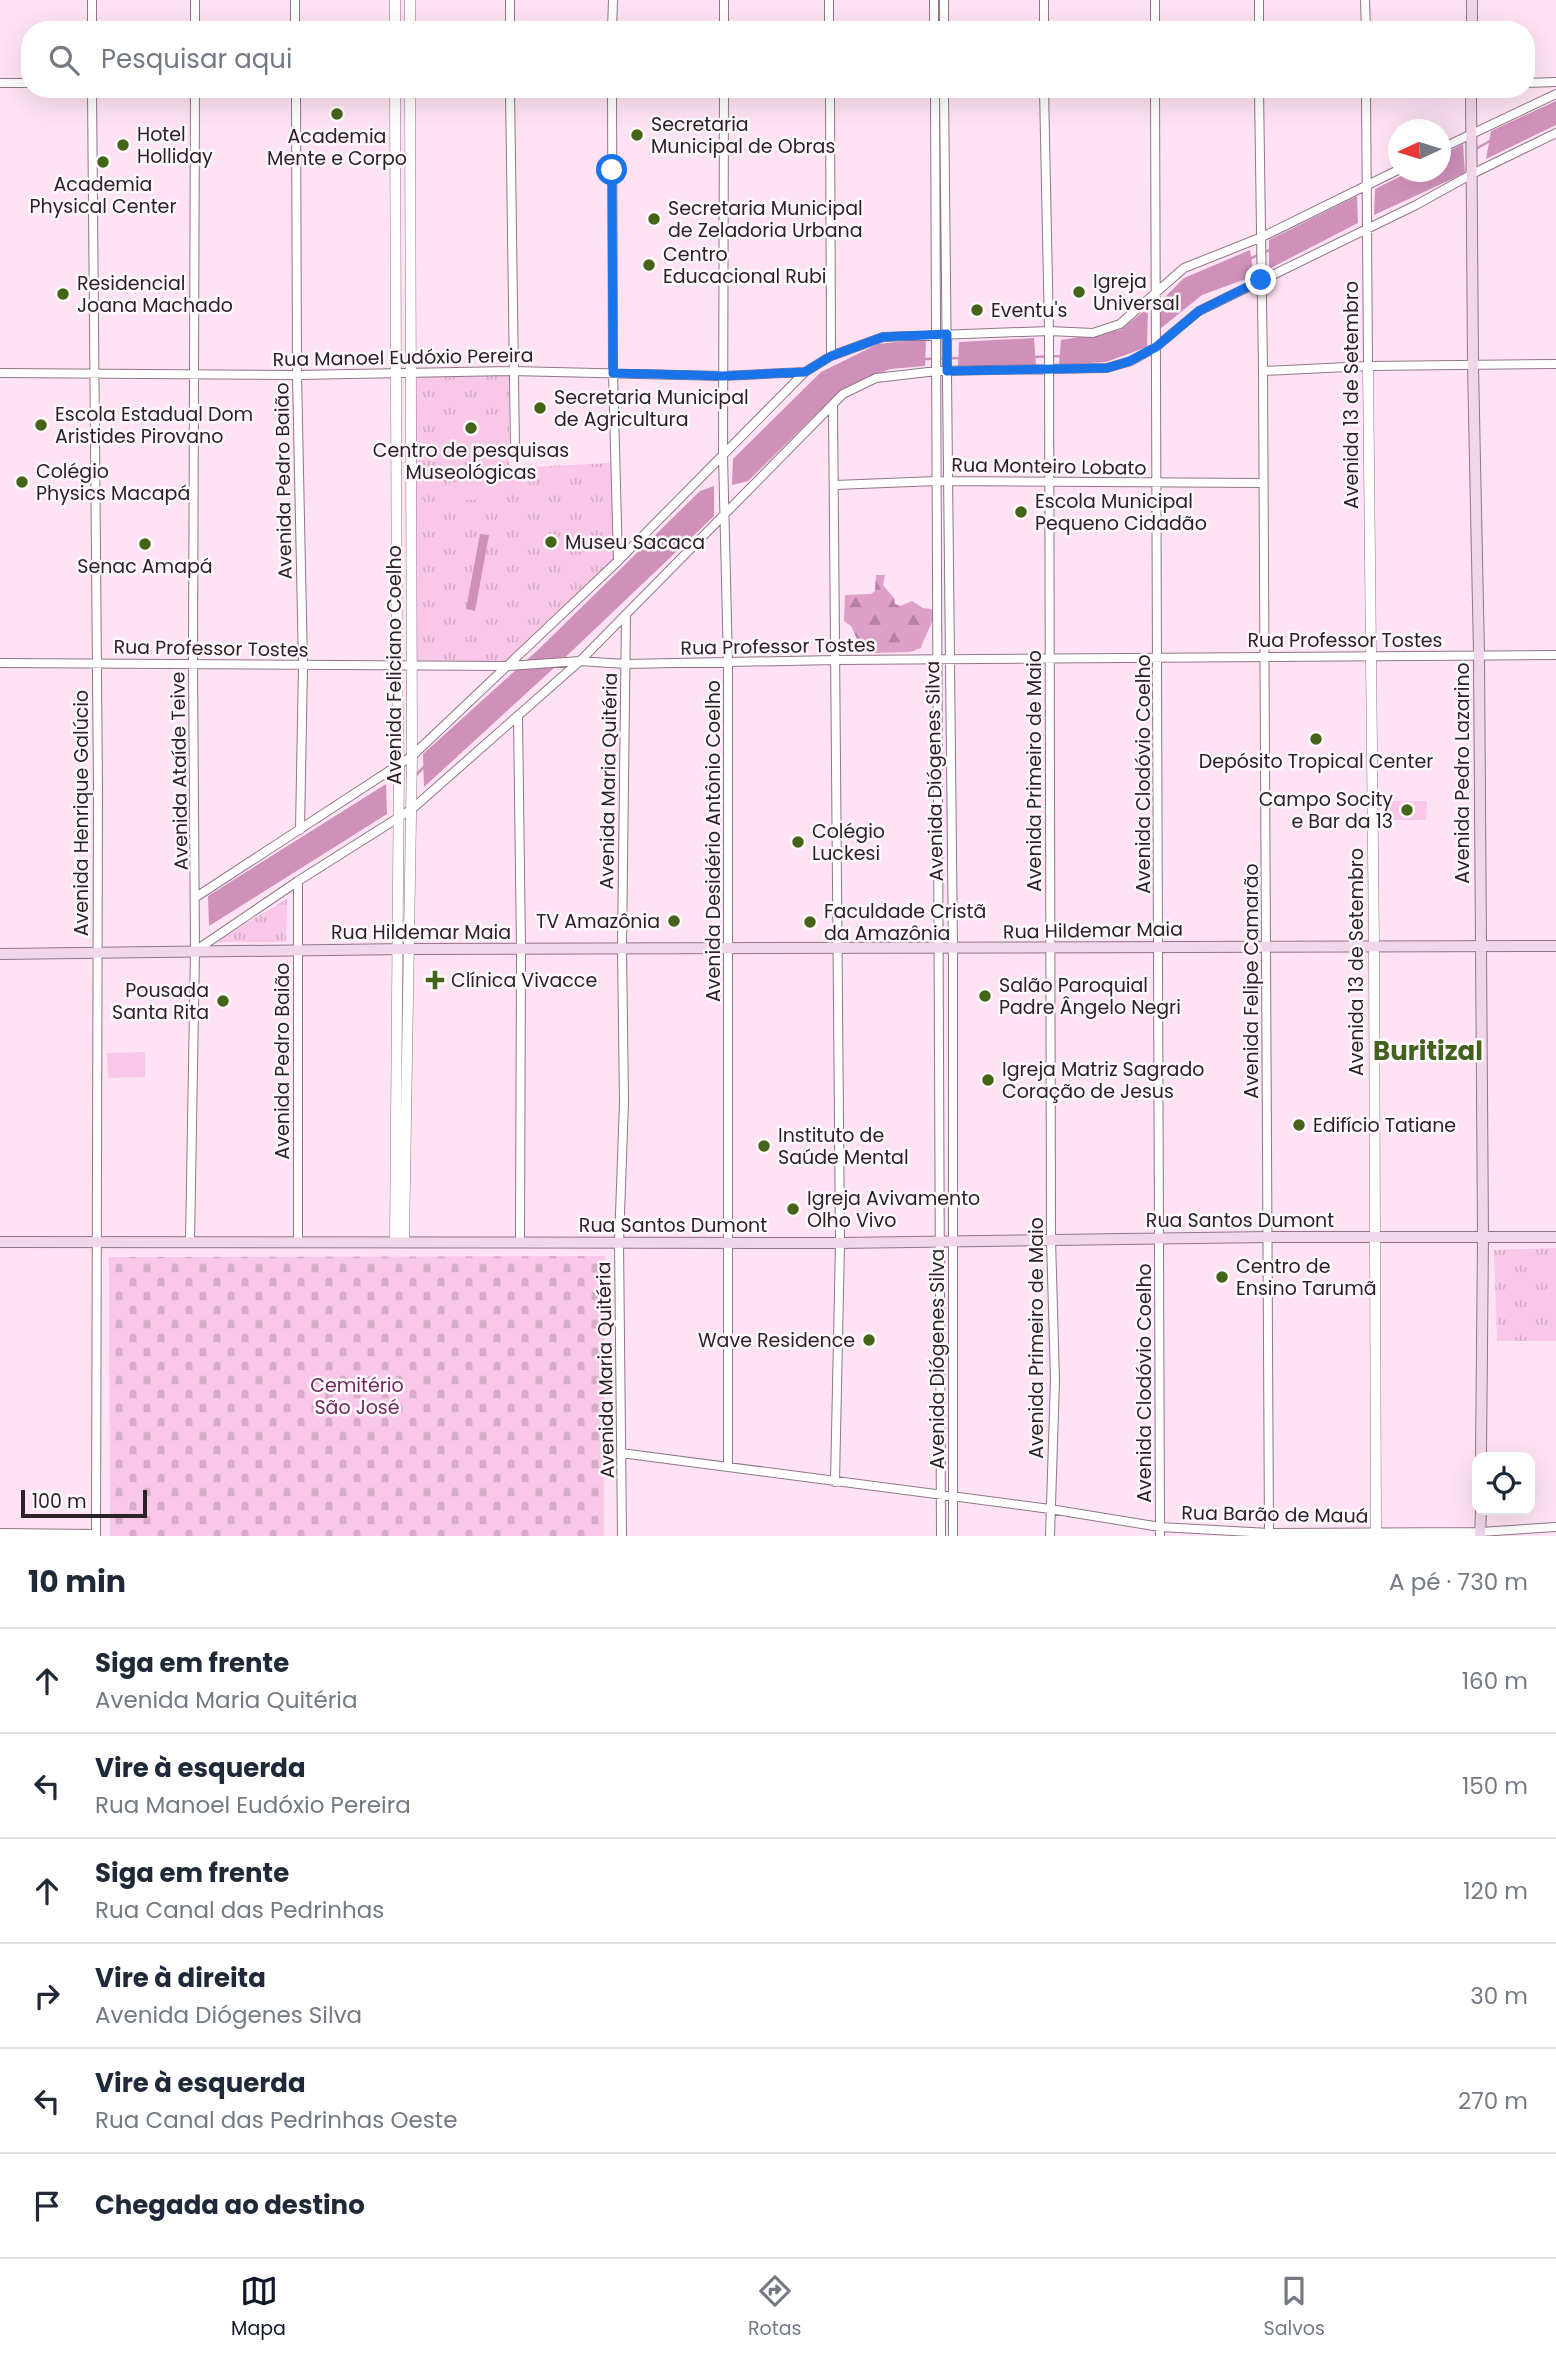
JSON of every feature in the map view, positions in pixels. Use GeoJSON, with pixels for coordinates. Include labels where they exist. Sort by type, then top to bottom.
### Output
{"type":"FeatureCollection","features":[{"type":"Feature","properties":{"kind":"main road"},"geometry":{"type":"LineString","coordinates":[[1472,0],[1472,21]]}},
{"type":"Feature","properties":{"kind":"main road","name":"Avenida Pedro Lazarino"},"geometry":{"type":"LineString","coordinates":[[1471,98],[1479,654],[1483,1237],[1481,1452]]}},
{"type":"Feature","properties":{"kind":"main road","name":"Rua Hildemar Maia"},"geometry":{"type":"LineString","coordinates":[[0,954],[402,949],[1556,946]]}},
{"type":"Feature","properties":{"kind":"main road","name":"Rua Santos Dumont"},"geometry":{"type":"LineString","coordinates":[[0,1242],[840,1243],[1269,1237],[1556,1237]]}},
{"type":"Feature","properties":{"kind":"main road"},"geometry":{"type":"LineString","coordinates":[[1480,1534],[1481,1515]]}},
{"type":"Feature","properties":{"kind":"street"},"geometry":{"type":"LineString","coordinates":[[92,0],[92,21]]}},
{"type":"Feature","properties":{"kind":"street"},"geometry":{"type":"LineString","coordinates":[[195,0],[195,21]]}},
{"type":"Feature","properties":{"kind":"street"},"geometry":{"type":"LineString","coordinates":[[295,0],[295,21]]}},
{"type":"Feature","properties":{"kind":"street"},"geometry":{"type":"LineString","coordinates":[[395,0],[395,21]]}},
{"type":"Feature","properties":{"kind":"street"},"geometry":{"type":"LineString","coordinates":[[410,0],[410,21]]}},
{"type":"Feature","properties":{"kind":"street"},"geometry":{"type":"LineString","coordinates":[[510,0],[510,21]]}},
{"type":"Feature","properties":{"kind":"street"},"geometry":{"type":"LineString","coordinates":[[612,21],[613,0]]}},
{"type":"Feature","properties":{"kind":"street"},"geometry":{"type":"LineString","coordinates":[[724,0],[724,21]]}},
{"type":"Feature","properties":{"kind":"street"},"geometry":{"type":"LineString","coordinates":[[829,0],[829,21]]}},
{"type":"Feature","properties":{"kind":"street"},"geometry":{"type":"LineString","coordinates":[[934,0],[934,21]]}},
{"type":"Feature","properties":{"kind":"street"},"geometry":{"type":"LineString","coordinates":[[944,0],[944,21]]}},
{"type":"Feature","properties":{"kind":"street"},"geometry":{"type":"LineString","coordinates":[[1044,0],[1044,21]]}},
{"type":"Feature","properties":{"kind":"street"},"geometry":{"type":"LineString","coordinates":[[1155,0],[1155,21]]}},
{"type":"Feature","properties":{"kind":"street"},"geometry":{"type":"LineString","coordinates":[[1259,0],[1259,21]]}},
{"type":"Feature","properties":{"kind":"street"},"geometry":{"type":"LineString","coordinates":[[1365,0],[1366,21]]}},
{"type":"Feature","properties":{"kind":"street"},"geometry":{"type":"LineString","coordinates":[[1535,83],[1556,82]]}},
{"type":"Feature","properties":{"kind":"street"},"geometry":{"type":"LineString","coordinates":[[0,83],[21,83]]}},
{"type":"Feature","properties":{"kind":"street"},"geometry":{"type":"LineString","coordinates":[[1451,143],[1556,94]]}},
{"type":"Feature","properties":{"kind":"street","name":"Avenida Henrique Galúcio"},"geometry":{"type":"LineString","coordinates":[[92,98],[97,662],[96,1535]]}},
{"type":"Feature","properties":{"kind":"street","name":"Avenida Ataíde Teive"},"geometry":{"type":"LineString","coordinates":[[190,1242],[196,897],[193,663],[195,98]]}},
{"type":"Feature","properties":{"kind":"street","name":"Avenida Pedro Baião"},"geometry":{"type":"LineString","coordinates":[[296,98],[296,375],[303,665],[300,830]]}},
{"type":"Feature","properties":{"kind":"street","name":"Avenida Feliciano Coelho"},"geometry":{"type":"LineString","coordinates":[[395,98],[397,666],[402,949],[400,1241]]}},
{"type":"Feature","properties":{"kind":"street","name":"Avenida Feliciano Coelho"},"geometry":{"type":"LineString","coordinates":[[402,949],[412,809],[410,98]]}},
{"type":"Feature","properties":{"kind":"street"},"geometry":{"type":"LineString","coordinates":[[510,98],[515,449]]}},
{"type":"Feature","properties":{"kind":"street"},"geometry":{"type":"LineString","coordinates":[[612,98],[613,373],[618,561]]}},
{"type":"Feature","properties":{"kind":"street","name":"Avenida Desidério Antônio Coelho"},"geometry":{"type":"LineString","coordinates":[[724,98],[723,469],[728,663],[729,948],[728,1467]]}},
{"type":"Feature","properties":{"kind":"street"},"geometry":{"type":"LineString","coordinates":[[830,98],[831,356]]}},
{"type":"Feature","properties":{"kind":"street","name":"Avenida Diógenes Silva"},"geometry":{"type":"LineString","coordinates":[[935,98],[941,337],[947,345],[948,660],[953,949],[952,1090],[941,1338],[941,1536]]}},
{"type":"Feature","properties":{"kind":"street","name":"Avenida Diógenes Silva"},"geometry":{"type":"LineString","coordinates":[[944,98],[941,337],[937,367],[936,799],[940,1089],[953,1338],[954,1536]]}},
{"type":"Feature","properties":{"kind":"street","name":"Avenida Primeiro de Maio"},"geometry":{"type":"LineString","coordinates":[[1044,98],[1049,336],[1051,1239],[1055,1380],[1050,1536]]}},
{"type":"Feature","properties":{"kind":"street"},"geometry":{"type":"LineString","coordinates":[[1155,98],[1155,293]]}},
{"type":"Feature","properties":{"kind":"street","name":"Avenida Felipe Camarão"},"geometry":{"type":"LineString","coordinates":[[1259,98],[1269,1534]]}},
{"type":"Feature","properties":{"kind":"street"},"geometry":{"type":"LineString","coordinates":[[1366,98],[1366,187]]}},
{"type":"Feature","properties":{"kind":"street"},"geometry":{"type":"LineString","coordinates":[[195,951],[298,881],[412,809],[580,662],[844,394],[876,377],[937,367],[1107,368],[1130,361],[1199,311],[1261,277],[1556,133]]}},
{"type":"Feature","properties":{"kind":"street"},"geometry":{"type":"LineString","coordinates":[[196,897],[399,766],[412,761],[512,666],[805,372],[831,356],[883,337],[1049,336],[1093,333],[1120,324],[1184,268],[1261,240],[1388,175]]}},
{"type":"Feature","properties":{"kind":"street","name":"Avenida 13 de Setembro"},"geometry":{"type":"LineString","coordinates":[[1366,187],[1374,946],[1376,1534]]}},
{"type":"Feature","properties":{"kind":"street"},"geometry":{"type":"LineString","coordinates":[[396,222],[411,222]]}},
{"type":"Feature","properties":{"kind":"street","name":"Avenida Clodóvio Coelho"},"geometry":{"type":"LineString","coordinates":[[1155,293],[1160,1531]]}},
{"type":"Feature","properties":{"kind":"street"},"geometry":{"type":"LineString","coordinates":[[1263,371],[1368,366],[1556,364]]}},
{"type":"Feature","properties":{"kind":"street","name":"Rua Manoel Eudóxio Pereira"},"geometry":{"type":"LineString","coordinates":[[0,373],[296,375],[512,371],[723,376],[805,372]]}},
{"type":"Feature","properties":{"kind":"street"},"geometry":{"type":"LineString","coordinates":[[833,406],[840,1243],[835,1482]]}},
{"type":"Feature","properties":{"kind":"street"},"geometry":{"type":"LineString","coordinates":[[397,454],[410,454]]}},
{"type":"Feature","properties":{"kind":"street","name":"Rua Monteiro Lobato"},"geometry":{"type":"LineString","coordinates":[[835,485],[937,481],[1263,484]]}},
{"type":"Feature","properties":{"kind":"street","name":"Avenida Maria Quitéria"},"geometry":{"type":"LineString","coordinates":[[622,1536],[619,1242],[624,1102],[622,948],[626,615]]}},
{"type":"Feature","properties":{"kind":"street","name":"Rua Professor Tostes"},"geometry":{"type":"LineString","coordinates":[[0,663],[512,666],[567,662],[625,664],[1556,655]]}},
{"type":"Feature","properties":{"kind":"street"},"geometry":{"type":"LineString","coordinates":[[518,717],[521,949],[520,1242]]}},
{"type":"Feature","properties":{"kind":"street"},"geometry":{"type":"LineString","coordinates":[[936,799],[950,798]]}},
{"type":"Feature","properties":{"kind":"street","name":"Avenida Pedro Baião"},"geometry":{"type":"LineString","coordinates":[[298,881],[298,1241]]}},
{"type":"Feature","properties":{"kind":"street"},"geometry":{"type":"LineString","coordinates":[[940,1089],[952,1090]]}},
{"type":"Feature","properties":{"kind":"street"},"geometry":{"type":"LineString","coordinates":[[941,1338],[953,1338]]}},
{"type":"Feature","properties":{"kind":"street","name":"Rua Barão de Mauá"},"geometry":{"type":"LineString","coordinates":[[621,1453],[1050,1509],[1160,1531],[1480,1534],[1556,1527]]}},
{"type":"Feature","properties":{"kind":"street"},"geometry":{"type":"LineString","coordinates":[[0,1533],[96,1535]]}},
{"type":"Feature","properties":{"kind":"green space"},"geometry":{"type":"Polygon","coordinates":[[[509,375],[509,468],[611,463],[615,561],[505,663],[413,664],[411,376],[509,375]]]}},
{"type":"Feature","properties":{"kind":"green space"},"geometry":{"type":"Polygon","coordinates":[[[480,482],[480,500],[451,500],[450,483],[480,482]]]}},
{"type":"Feature","properties":{"kind":"green space"},"geometry":{"type":"Polygon","coordinates":[[[876,575],[885,575],[883,585],[894,598],[895,604],[900,606],[912,601],[935,612],[921,648],[910,652],[871,653],[863,639],[857,639],[851,626],[844,621],[845,595],[871,594],[875,591],[876,575]]]}},
{"type":"Feature","properties":{"kind":"green space","name":"Campo Socity e Bar da 13"},"geometry":{"type":"Polygon","coordinates":[[[1388,801],[1427,801],[1426,820],[1388,820],[1388,801]]]}},
{"type":"Feature","properties":{"kind":"green space"},"geometry":{"type":"Polygon","coordinates":[[[287,899],[286,942],[214,942],[287,899]]]}},
{"type":"Feature","properties":{"kind":"green space"},"geometry":{"type":"Polygon","coordinates":[[[145,1052],[145,1077],[108,1078],[107,1053],[145,1052]]]}},
{"type":"Feature","properties":{"kind":"green space"},"geometry":{"type":"Polygon","coordinates":[[[1556,1248],[1556,1341],[1497,1341],[1494,1250],[1556,1248]]]}},
{"type":"Feature","properties":{"kind":"green space","name":"Cemitério São José"},"geometry":{"type":"Polygon","coordinates":[[[605,1256],[604,1536],[110,1536],[109,1257],[605,1256]]]}},
{"type":"Feature","properties":{"kind":"shaded area"},"geometry":{"type":"Polygon","coordinates":[[[1556,101],[1556,125],[1486,159],[1491,131],[1556,101]]]}},
{"type":"Feature","properties":{"kind":"shaded area"},"geometry":{"type":"Polygon","coordinates":[[[1463,144],[1465,173],[1451,179],[1451,150],[1463,144]]]}},
{"type":"Feature","properties":{"kind":"shaded area"},"geometry":{"type":"Polygon","coordinates":[[[1389,182],[1446,182],[1374,215],[1375,189],[1389,182]]]}},
{"type":"Feature","properties":{"kind":"shaded area"},"geometry":{"type":"Polygon","coordinates":[[[1357,196],[1358,223],[1269,269],[1269,240],[1357,196]]]}},
{"type":"Feature","properties":{"kind":"shaded area"},"geometry":{"type":"Polygon","coordinates":[[[1250,250],[1254,276],[1202,295],[1160,329],[1160,302],[1184,278],[1250,250]]]}},
{"type":"Feature","properties":{"kind":"shaded area"},"geometry":{"type":"Polygon","coordinates":[[[1148,308],[1147,347],[1106,362],[1059,365],[1061,340],[1120,330],[1148,308]]]}},
{"type":"Feature","properties":{"kind":"shaded area"},"geometry":{"type":"Polygon","coordinates":[[[1034,338],[1036,365],[958,367],[959,342],[1034,338]]]}},
{"type":"Feature","properties":{"kind":"shaded area"},"geometry":{"type":"Polygon","coordinates":[[[926,339],[925,366],[890,369],[842,389],[748,481],[732,485],[733,459],[821,372],[878,344],[926,339]]]}},
{"type":"Feature","properties":{"kind":"shaded area"},"geometry":{"type":"Polygon","coordinates":[[[714,486],[714,516],[424,787],[423,754],[540,648],[700,491],[714,486]]]}},
{"type":"Feature","properties":{"kind":"shaded area"},"geometry":{"type":"Polygon","coordinates":[[[480,534],[489,535],[475,611],[466,609],[480,534]]]}},
{"type":"Feature","properties":{"kind":"shaded area"},"geometry":{"type":"Polygon","coordinates":[[[386,784],[387,814],[209,926],[208,896],[386,784]]]}},
{"type":"Feature","properties":{"kind":"waterway"},"geometry":{"type":"LineString","coordinates":[[1474,150],[1490,141]]}},
{"type":"Feature","properties":{"kind":"waterway"},"geometry":{"type":"LineString","coordinates":[[1249,259],[1272,249]]}},
{"type":"Feature","properties":{"kind":"waterway"},"geometry":{"type":"LineString","coordinates":[[1033,357],[1061,356]]}},
{"type":"Feature","properties":{"kind":"waterway"},"geometry":{"type":"LineString","coordinates":[[924,359],[960,358]]}},
{"type":"Feature","properties":{"kind":"waterway"},"geometry":{"type":"LineString","coordinates":[[415,776],[425,766]]}},
{"type":"Feature","properties":{"kind":"place","name":"Academia Mente e Corpo"},"geometry":{"type":"Point","coordinates":[337,114]}},
{"type":"Feature","properties":{"kind":"place","name":"Secretaria Municipal de Obras"},"geometry":{"type":"Point","coordinates":[637,135]}},
{"type":"Feature","properties":{"kind":"place","name":"Hotel Holliday"},"geometry":{"type":"Point","coordinates":[123,145]}},
{"type":"Feature","properties":{"kind":"place","name":"Academia Physical Center"},"geometry":{"type":"Point","coordinates":[103,162]}},
{"type":"Feature","properties":{"kind":"place","name":"Secretaria Municipal de Zeladoria Urbana"},"geometry":{"type":"Point","coordinates":[654,219]}},
{"type":"Feature","properties":{"kind":"place","name":"Centro Educacional Rubi"},"geometry":{"type":"Point","coordinates":[649,265]}},
{"type":"Feature","properties":{"kind":"place","name":"Igreja Universal"},"geometry":{"type":"Point","coordinates":[1079,292]}},
{"type":"Feature","properties":{"kind":"place","name":"Residencial Joana Machado"},"geometry":{"type":"Point","coordinates":[63,294]}},
{"type":"Feature","properties":{"kind":"place","name":"Eventu's"},"geometry":{"type":"Point","coordinates":[977,310]}},
{"type":"Feature","properties":{"kind":"place","name":"Secretaria Municipal de Agricultura"},"geometry":{"type":"Point","coordinates":[540,408]}},
{"type":"Feature","properties":{"kind":"place","name":"Escola Estadual Dom Aristides Pirovano"},"geometry":{"type":"Point","coordinates":[41,425]}},
{"type":"Feature","properties":{"kind":"place","name":"Centro de pesquisas Museológicas"},"geometry":{"type":"Point","coordinates":[471,428]}},
{"type":"Feature","properties":{"kind":"place","name":"Colégio Physics Macapá"},"geometry":{"type":"Point","coordinates":[22,482]}},
{"type":"Feature","properties":{"kind":"place","name":"Escola Municipal Pequeno Cidadão"},"geometry":{"type":"Point","coordinates":[1021,512]}},
{"type":"Feature","properties":{"kind":"place","name":"Museu Sacaca"},"geometry":{"type":"Point","coordinates":[551,542]}},
{"type":"Feature","properties":{"kind":"place","name":"Senac Amapá"},"geometry":{"type":"Point","coordinates":[145,544]}},
{"type":"Feature","properties":{"kind":"place","name":"Depósito Tropical Center"},"geometry":{"type":"Point","coordinates":[1316,739]}},
{"type":"Feature","properties":{"kind":"place","name":"Campo Socity e Bar da 13"},"geometry":{"type":"Point","coordinates":[1407,810]}},
{"type":"Feature","properties":{"kind":"place","name":"Colégio Luckesi"},"geometry":{"type":"Point","coordinates":[798,842]}},
{"type":"Feature","properties":{"kind":"place","name":"TV Amazônia"},"geometry":{"type":"Point","coordinates":[674,921]}},
{"type":"Feature","properties":{"kind":"place","name":"Faculdade Cristã da Amazônia"},"geometry":{"type":"Point","coordinates":[810,922]}},
{"type":"Feature","properties":{"kind":"place","name":"Clínica Vivacce"},"geometry":{"type":"Point","coordinates":[435,980]}},
{"type":"Feature","properties":{"kind":"place","name":"Salão Paroquial Padre Ângelo Negri"},"geometry":{"type":"Point","coordinates":[985,996]}},
{"type":"Feature","properties":{"kind":"place","name":"Pousada Santa Rita"},"geometry":{"type":"Point","coordinates":[223,1001]}},
{"type":"Feature","properties":{"kind":"place","name":"Igreja Matriz Sagrado Coração de Jesus"},"geometry":{"type":"Point","coordinates":[988,1080]}},
{"type":"Feature","properties":{"kind":"place","name":"Edifício Tatiane"},"geometry":{"type":"Point","coordinates":[1299,1125]}},
{"type":"Feature","properties":{"kind":"place","name":"Instituto de Saúde Mental"},"geometry":{"type":"Point","coordinates":[764,1146]}},
{"type":"Feature","properties":{"kind":"place","name":"Igreja Avivamento Olho Vivo"},"geometry":{"type":"Point","coordinates":[793,1209]}},
{"type":"Feature","properties":{"kind":"place","name":"Centro de Ensino Tarumã"},"geometry":{"type":"Point","coordinates":[1222,1277]}},
{"type":"Feature","properties":{"kind":"place","name":"Wave Residence"},"geometry":{"type":"Point","coordinates":[869,1340]}},
{"type":"Feature","properties":{"kind":"district","name":"Buritizal"},"geometry":{"type":"Point","coordinates":[1428,1051]}},
{"type":"Feature","properties":{"kind":"route"},"geometry":{"type":"LineString","coordinates":[[612,170],[613,373],[723,376],[805,372],[831,356],[883,337],[947,334],[947,371],[1107,368],[1130,361],[1156,347],[1199,311],[1261,280]]}}]}
